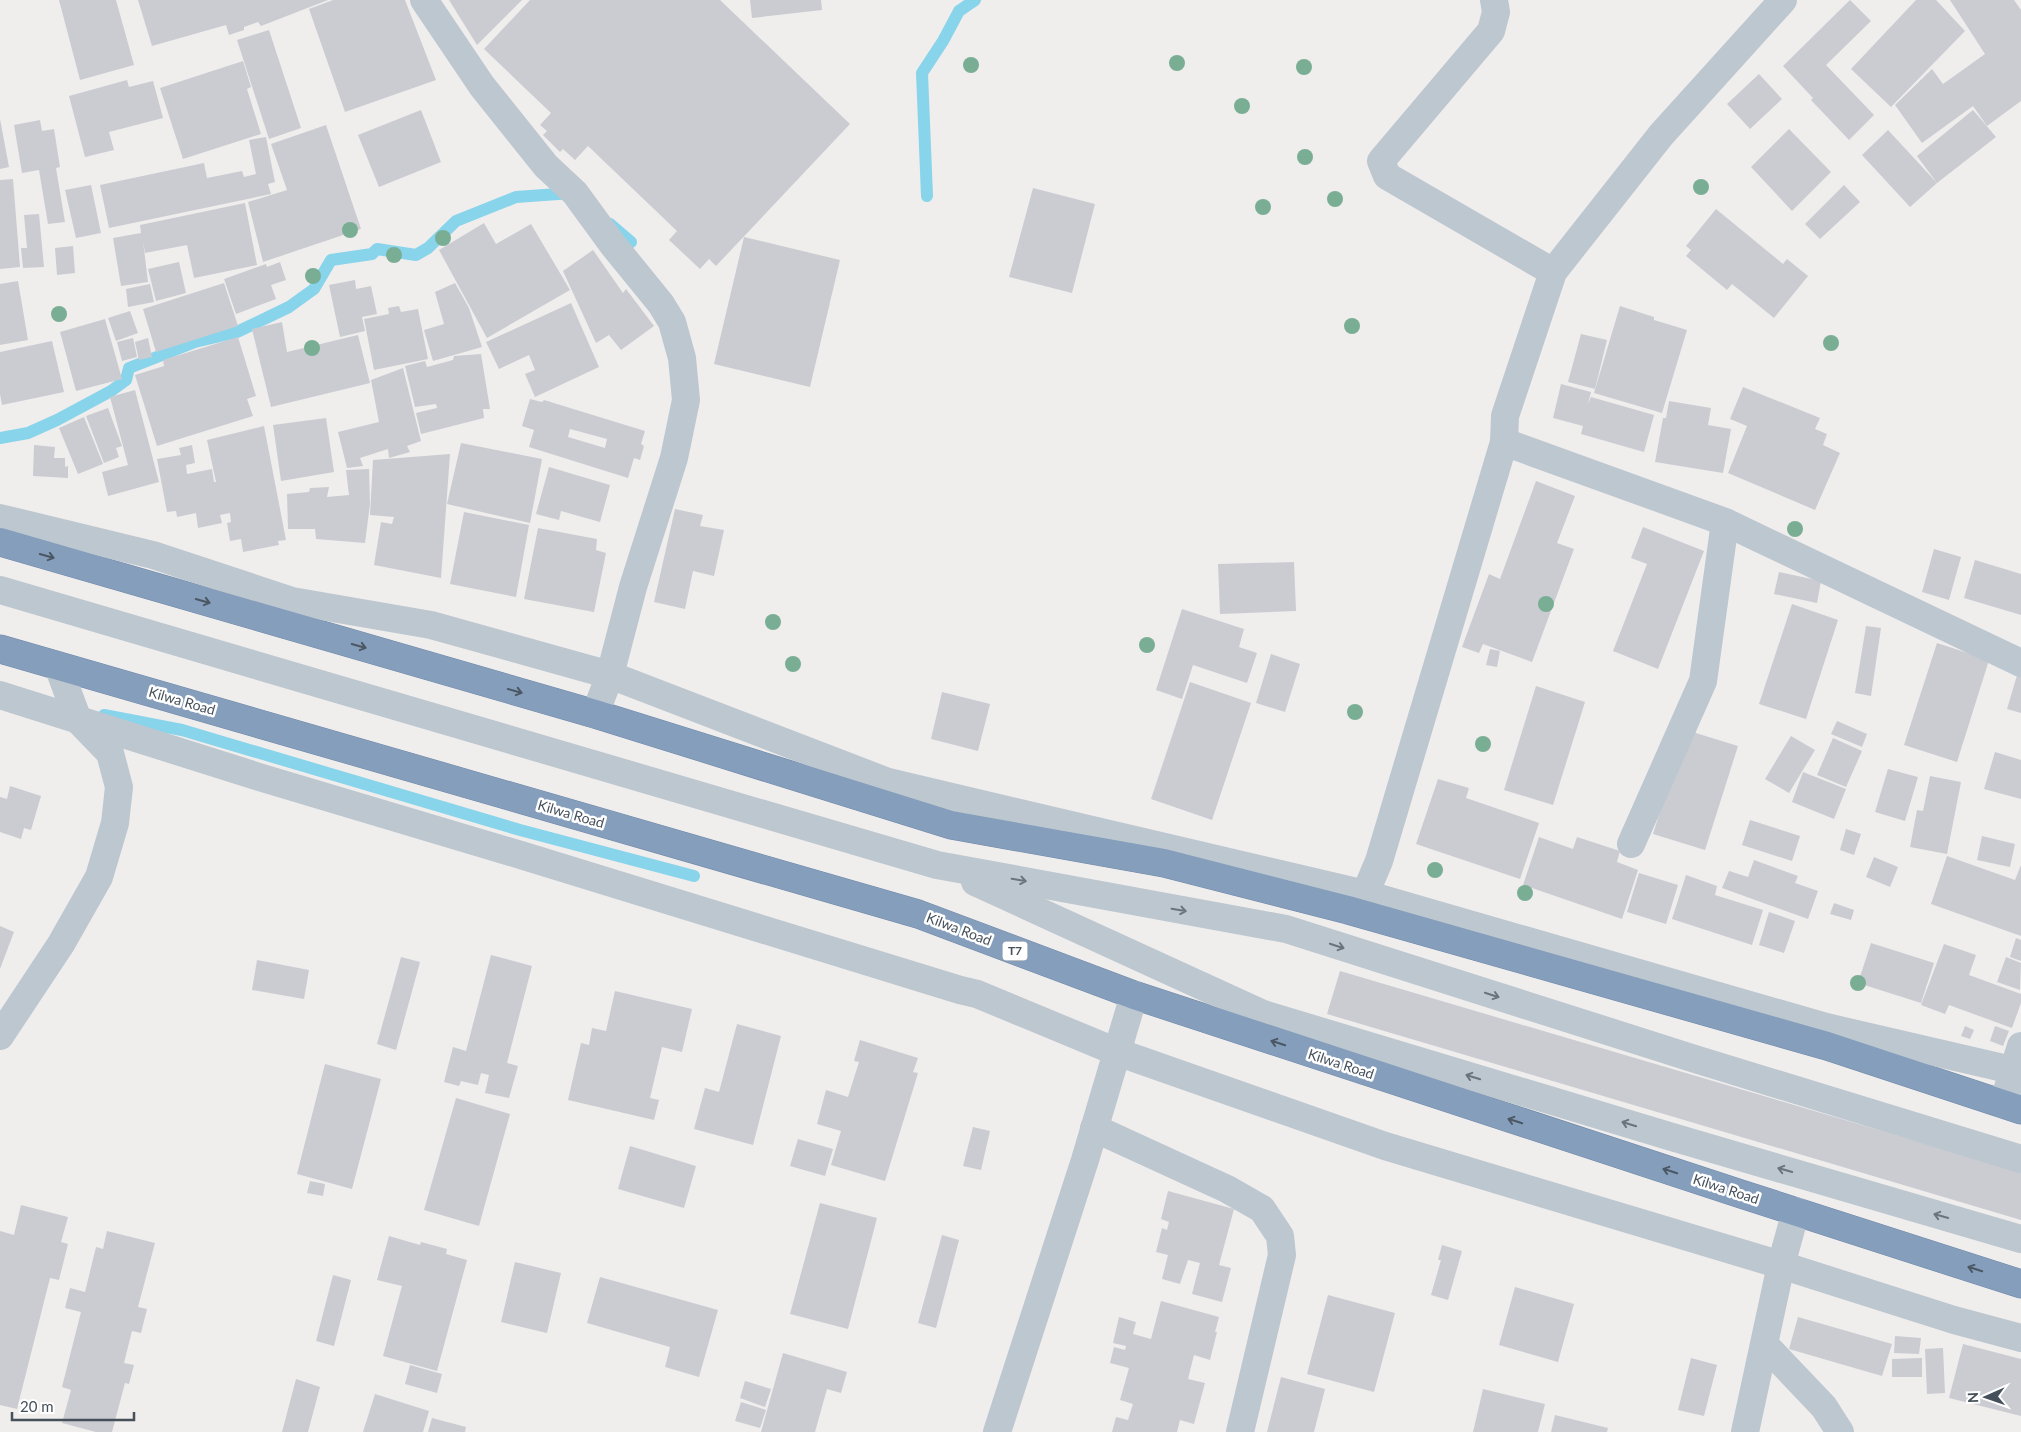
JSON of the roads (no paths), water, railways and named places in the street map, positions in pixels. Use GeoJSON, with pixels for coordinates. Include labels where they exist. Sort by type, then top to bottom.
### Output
{"type":"FeatureCollection","features":[{"type":"Feature","properties":{"kind":"highway"},"geometry":{"type":"LineString","coordinates":[[0,542],[595,714],[951,825],[1164,863],[1357,902],[1827,1046],[2012,1107]]}},
{"type":"Feature","properties":{"kind":"highway","name":"Kilwa Road"},"geometry":{"type":"LineString","coordinates":[[0,649],[918,914],[1134,996],[2021,1284]]}},
{"type":"Feature","properties":{"kind":"street"},"geometry":{"type":"LineString","coordinates":[[424,0],[482,86],[546,166],[575,193],[613,245],[661,304],[672,322],[682,358],[686,400],[674,458],[633,587],[610,676],[595,714]]}},
{"type":"Feature","properties":{"kind":"street"},"geometry":{"type":"LineString","coordinates":[[1494,0],[1496,12],[1491,31],[1381,161],[1387,176],[1553,272]]}},
{"type":"Feature","properties":{"kind":"street"},"geometry":{"type":"LineString","coordinates":[[1357,902],[1379,861],[1504,442],[1505,416],[1553,272],[1661,135],[1782,0]]}},
{"type":"Feature","properties":{"kind":"street"},"geometry":{"type":"LineString","coordinates":[[1504,442],[1725,522],[2021,663]]}},
{"type":"Feature","properties":{"kind":"street"},"geometry":{"type":"LineString","coordinates":[[0,518],[153,556],[292,601],[431,625],[610,676],[888,782],[1357,902],[1826,1027],[2019,1063],[2012,1107]]}},
{"type":"Feature","properties":{"kind":"street"},"geometry":{"type":"LineString","coordinates":[[1631,844],[1703,681],[1725,522]]}},
{"type":"Feature","properties":{"kind":"street"},"geometry":{"type":"LineString","coordinates":[[0,590],[937,865],[1286,929],[1694,1059],[2021,1159]]}},
{"type":"Feature","properties":{"kind":"street"},"geometry":{"type":"LineString","coordinates":[[0,1036],[61,944],[99,877],[115,823],[119,787],[110,753],[78,720],[58,666]]}},
{"type":"Feature","properties":{"kind":"street"},"geometry":{"type":"LineString","coordinates":[[0,695],[977,994],[1117,1052],[1385,1146],[1781,1264],[1954,1320],[2021,1338]]}},
{"type":"Feature","properties":{"kind":"street"},"geometry":{"type":"LineString","coordinates":[[937,865],[1263,1014],[1672,1137],[2021,1239]]}},
{"type":"Feature","properties":{"kind":"street"},"geometry":{"type":"LineString","coordinates":[[997,1432],[1134,996]]}},
{"type":"Feature","properties":{"kind":"street"},"geometry":{"type":"LineString","coordinates":[[1094,1128],[1227,1189],[1262,1209],[1280,1236],[1282,1255],[1240,1432]]}},
{"type":"Feature","properties":{"kind":"street"},"geometry":{"type":"LineString","coordinates":[[1745,1432],[1781,1264],[1796,1210]]}},
{"type":"Feature","properties":{"kind":"street"},"geometry":{"type":"LineString","coordinates":[[1765,1345],[1824,1407],[1840,1432]]}},
{"type":"Feature","properties":{"kind":"waterway"},"geometry":{"type":"LineString","coordinates":[[927,196],[922,73],[943,41],[959,11],[975,0]]}},
{"type":"Feature","properties":{"kind":"waterway"},"geometry":{"type":"LineString","coordinates":[[0,438],[28,433],[111,391],[126,380],[129,368],[195,342],[237,332],[289,307],[314,289],[331,260],[372,254],[377,249],[416,255],[428,248],[456,221],[516,197],[572,193]]}},
{"type":"Feature","properties":{"kind":"waterway"},"geometry":{"type":"LineString","coordinates":[[610,224],[631,242]]}},
{"type":"Feature","properties":{"kind":"waterway"},"geometry":{"type":"LineString","coordinates":[[104,715],[182,730],[520,830],[694,876]]}}]}
